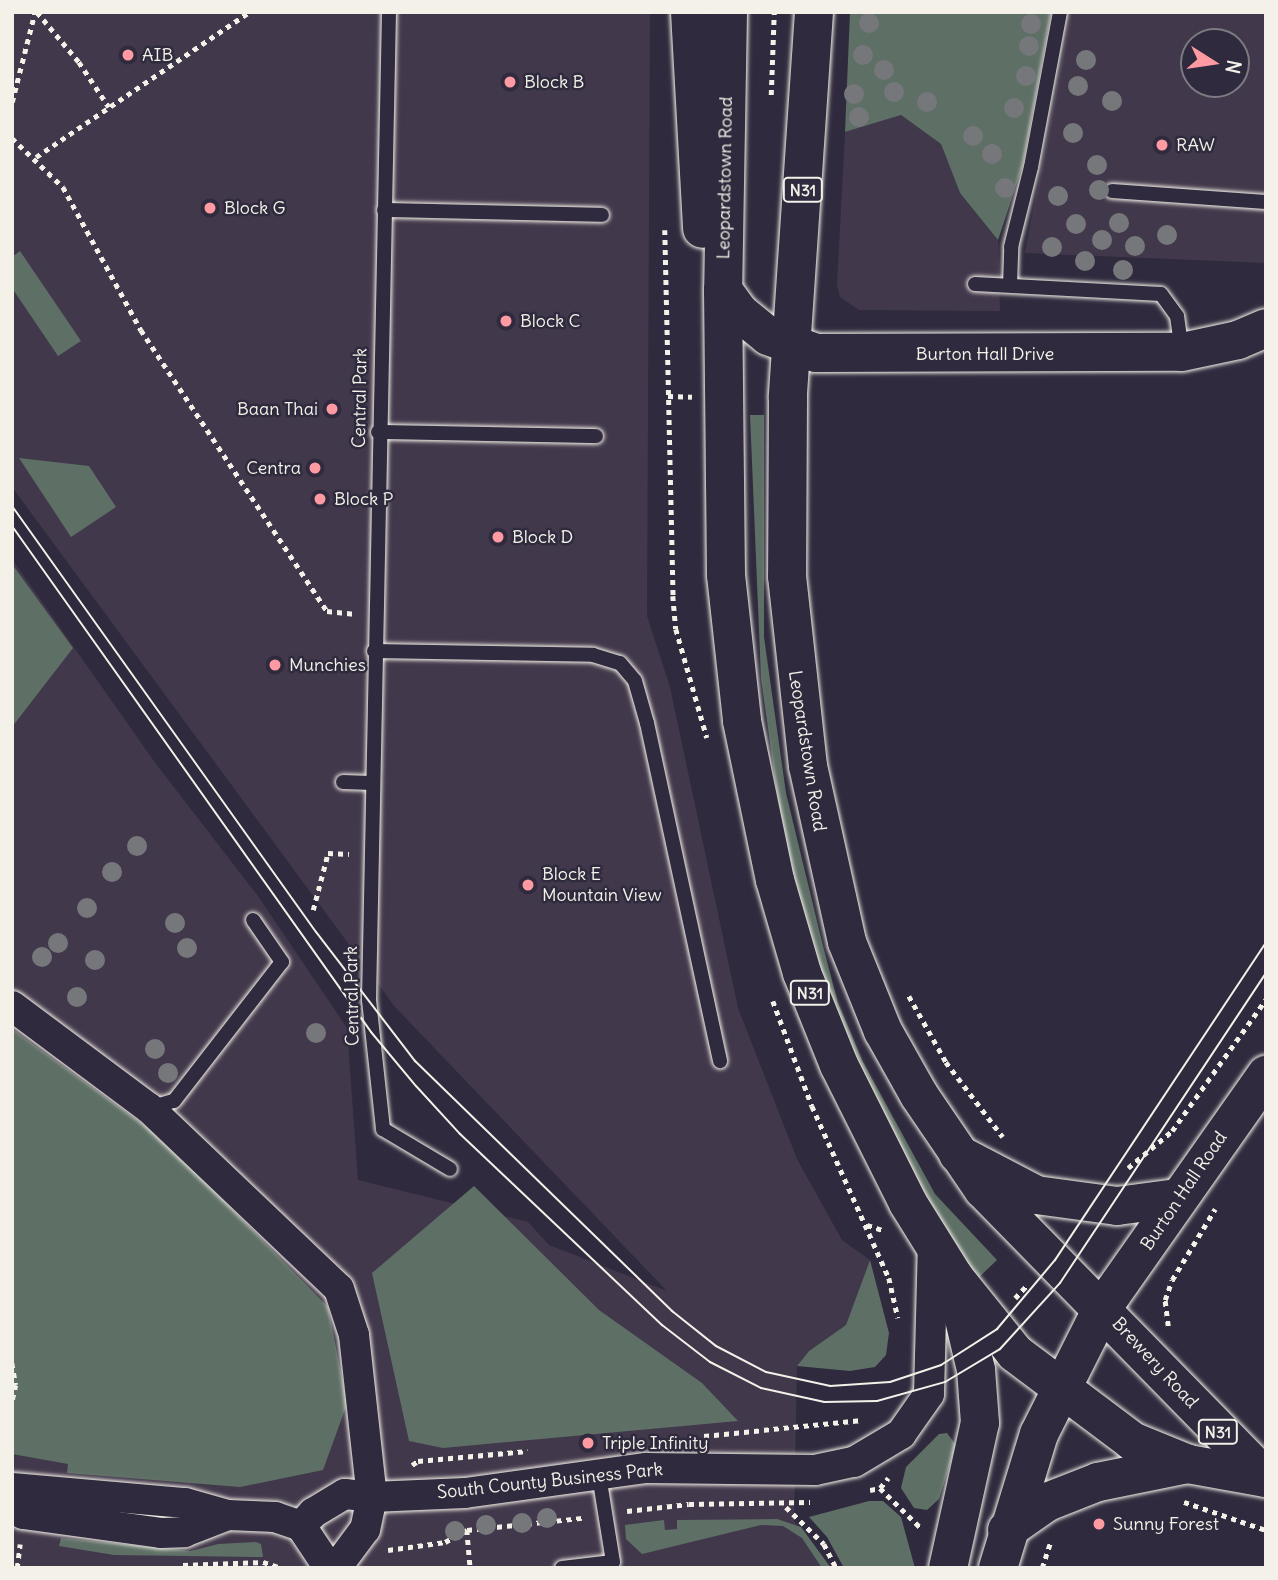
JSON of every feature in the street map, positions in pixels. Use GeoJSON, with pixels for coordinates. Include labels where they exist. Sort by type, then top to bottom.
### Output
{"type":"FeatureCollection","features":[{"type":"Feature","properties":{"kind":"main road"},"geometry":{"type":"LineString","coordinates":[[690,12],[699,220],[723,290]]}},
{"type":"Feature","properties":{"kind":"main road","name":"Leopardstown Road"},"geometry":{"type":"LineString","coordinates":[[728,12],[723,290],[726,575],[731,649],[775,880],[802,973],[839,1065],[943,1262],[1015,1353],[1059,1391]]}},
{"type":"Feature","properties":{"kind":"main road","name":"Leopardstown Road"},"geometry":{"type":"LineString","coordinates":[[814,12],[785,483],[787,576],[793,663],[823,846],[847,942],[883,1031],[958,1154],[1025,1237],[1103,1307]]}},
{"type":"Feature","properties":{"kind":"main road","name":"Burton Hall Drive"},"geometry":{"type":"LineString","coordinates":[[723,290],[740,313],[793,349],[839,354],[1182,352],[1266,328]]}},
{"type":"Feature","properties":{"kind":"main road","name":"Burton Hall Road"},"geometry":{"type":"LineString","coordinates":[[1103,1307],[1266,1075]]}},
{"type":"Feature","properties":{"kind":"main road"},"geometry":{"type":"LineString","coordinates":[[958,1154],[1036,1195],[1117,1206],[1178,1198]]}},
{"type":"Feature","properties":{"kind":"main road"},"geometry":{"type":"LineString","coordinates":[[943,1262],[976,1370],[980,1423],[976,1458],[948,1568]]}},
{"type":"Feature","properties":{"kind":"main road"},"geometry":{"type":"LineString","coordinates":[[998,1568],[1030,1456],[1059,1391],[1103,1307]]}},
{"type":"Feature","properties":{"kind":"main road","name":"Brewery Road"},"geometry":{"type":"LineString","coordinates":[[1103,1307],[1266,1478]]}},
{"type":"Feature","properties":{"kind":"main road","name":"Brewery Road"},"geometry":{"type":"LineString","coordinates":[[1059,1391],[1132,1441],[1188,1464],[1266,1478]]}},
{"type":"Feature","properties":{"kind":"main road"},"geometry":{"type":"LineString","coordinates":[[1007,1530],[1047,1502],[1098,1482],[1188,1464]]}},
{"type":"Feature","properties":{"kind":"street"},"geometry":{"type":"LineString","coordinates":[[12,1006],[149,1108],[339,1289],[354,1335],[372,1497],[365,1529],[336,1568]]}},
{"type":"Feature","properties":{"kind":"street","name":"South County Business Park"},"geometry":{"type":"LineString","coordinates":[[301,1526],[313,1513],[345,1494],[372,1497],[465,1493],[646,1468],[815,1470],[874,1453],[901,1434],[929,1394],[943,1262]]}},
{"type":"Feature","properties":{"kind":"street"},"geometry":{"type":"LineString","coordinates":[[12,1488],[185,1503],[228,1515],[275,1517],[301,1526],[329,1568]]}},
{"type":"Feature","properties":{"kind":"street"},"geometry":{"type":"LineString","coordinates":[[12,1507],[23,1514],[161,1533],[184,1532],[228,1515]]}},
{"type":"Feature","properties":{"kind":"lane"},"geometry":{"type":"LineString","coordinates":[[1010,285],[1011,247],[1034,155],[1060,12]]}},
{"type":"Feature","properties":{"kind":"lane","name":"Central Park"},"geometry":{"type":"LineString","coordinates":[[388,13],[374,615],[369,1000],[383,1129],[450,1169]]}},
{"type":"Feature","properties":{"kind":"lane"},"geometry":{"type":"LineString","coordinates":[[1112,191],[1266,202]]}},
{"type":"Feature","properties":{"kind":"lane"},"geometry":{"type":"LineString","coordinates":[[384,210],[602,215]]}},
{"type":"Feature","properties":{"kind":"lane"},"geometry":{"type":"LineString","coordinates":[[975,284],[1161,294],[1177,316],[1182,352]]}},
{"type":"Feature","properties":{"kind":"lane"},"geometry":{"type":"LineString","coordinates":[[379,432],[596,436]]}},
{"type":"Feature","properties":{"kind":"lane"},"geometry":{"type":"LineString","coordinates":[[374,651],[593,655],[620,663],[635,681],[647,723],[720,1060]]}},
{"type":"Feature","properties":{"kind":"lane"},"geometry":{"type":"LineString","coordinates":[[342,782],[371,783]]}},
{"type":"Feature","properties":{"kind":"lane"},"geometry":{"type":"LineString","coordinates":[[149,1108],[174,1101],[282,962],[253,920]]}},
{"type":"Feature","properties":{"kind":"lane"},"geometry":{"type":"LineString","coordinates":[[562,1568],[613,1562],[599,1476]]}},
{"type":"Feature","properties":{"kind":"path"},"geometry":{"type":"LineString","coordinates":[[12,102],[36,12]]}},
{"type":"Feature","properties":{"kind":"path"},"geometry":{"type":"LineString","coordinates":[[36,12],[79,62],[109,107]]}},
{"type":"Feature","properties":{"kind":"path"},"geometry":{"type":"LineString","coordinates":[[36,157],[249,12]]}},
{"type":"Feature","properties":{"kind":"path"},"geometry":{"type":"LineString","coordinates":[[12,138],[36,157],[63,187],[141,330],[327,611],[374,615]]}},
{"type":"Feature","properties":{"kind":"path"},"geometry":{"type":"LineString","coordinates":[[313,910],[328,853],[371,854]]}},
{"type":"Feature","properties":{"kind":"path"},"geometry":{"type":"LineString","coordinates":[[905,986],[946,1062],[1006,1140]]}},
{"type":"Feature","properties":{"kind":"path"},"geometry":{"type":"LineString","coordinates":[[1137,1164],[1172,1131],[1266,999]]}},
{"type":"Feature","properties":{"kind":"path"},"geometry":{"type":"LineString","coordinates":[[1169,1329],[1165,1300],[1172,1280],[1214,1216]]}},
{"type":"Feature","properties":{"kind":"path"},"geometry":{"type":"LineString","coordinates":[[866,1224],[889,1278],[900,1328]]}},
{"type":"Feature","properties":{"kind":"path"},"geometry":{"type":"LineString","coordinates":[[1011,1303],[1027,1285]]}},
{"type":"Feature","properties":{"kind":"path"},"geometry":{"type":"LineString","coordinates":[[12,1363],[16,1385],[12,1402]]}},
{"type":"Feature","properties":{"kind":"path"},"geometry":{"type":"LineString","coordinates":[[700,1436],[873,1418]]}},
{"type":"Feature","properties":{"kind":"path"},"geometry":{"type":"LineString","coordinates":[[880,1488],[926,1533]]}},
{"type":"Feature","properties":{"kind":"path"},"geometry":{"type":"LineString","coordinates":[[1172,1499],[1266,1530]]}},
{"type":"Feature","properties":{"kind":"path"},"geometry":{"type":"LineString","coordinates":[[786,1506],[824,1544],[836,1568]]}},
{"type":"Feature","properties":{"kind":"path"},"geometry":{"type":"LineString","coordinates":[[377,1555],[391,1548],[445,1542],[467,1530],[582,1518]]}},
{"type":"Feature","properties":{"kind":"path"},"geometry":{"type":"LineString","coordinates":[[467,1530],[470,1565]]}},
{"type":"Feature","properties":{"kind":"path"},"geometry":{"type":"LineString","coordinates":[[17,1568],[20,1544]]}},
{"type":"Feature","properties":{"kind":"shaded area"},"geometry":{"type":"Polygon","coordinates":[[[12,12],[650,12],[647,616],[670,687],[738,1008],[797,1159],[842,1240],[870,1260],[846,1325],[809,1351],[797,1366],[794,1521],[831,1568],[12,1568],[12,559],[156,764],[258,896],[347,1028],[358,1180],[528,1222],[549,1245],[667,1291],[395,1007],[12,487],[12,12]]]}},
{"type":"Feature","properties":{"kind":"shaded area"},"geometry":{"type":"Polygon","coordinates":[[[1071,12],[1266,12],[1266,263],[1025,253],[1071,12]]]}},
{"type":"Feature","properties":{"kind":"shaded area"},"geometry":{"type":"Polygon","coordinates":[[[901,115],[941,144],[960,193],[998,240],[1000,311],[859,310],[840,297],[837,285],[845,132],[901,115]]]}},
{"type":"Feature","properties":{"kind":"green space"},"geometry":{"type":"Polygon","coordinates":[[[850,12],[1051,12],[1023,164],[998,240],[960,193],[941,144],[901,115],[845,132],[850,12]]]}},
{"type":"Feature","properties":{"kind":"green space"},"geometry":{"type":"Polygon","coordinates":[[[20,251],[81,341],[58,356],[12,288],[12,257],[20,251]]]}},
{"type":"Feature","properties":{"kind":"green space"},"geometry":{"type":"Polygon","coordinates":[[[750,415],[764,415],[764,637],[786,793],[823,946],[838,1003],[863,1062],[935,1194],[997,1260],[975,1281],[918,1199],[841,1038],[790,886],[761,678],[750,415]]]}},
{"type":"Feature","properties":{"kind":"green space"},"geometry":{"type":"Polygon","coordinates":[[[19,458],[89,466],[116,507],[71,537],[19,458]]]}},
{"type":"Feature","properties":{"kind":"green space"},"geometry":{"type":"Polygon","coordinates":[[[12,564],[73,648],[12,727],[12,564]]]}},
{"type":"Feature","properties":{"kind":"green space"},"geometry":{"type":"Polygon","coordinates":[[[12,1029],[164,1140],[328,1307],[347,1404],[323,1470],[240,1487],[67,1473],[68,1464],[12,1454],[12,1029]]]}},
{"type":"Feature","properties":{"kind":"green space"},"geometry":{"type":"Polygon","coordinates":[[[474,1186],[599,1310],[702,1383],[738,1421],[443,1448],[409,1441],[372,1273],[474,1186]]]}},
{"type":"Feature","properties":{"kind":"green space"},"geometry":{"type":"Polygon","coordinates":[[[870,1260],[889,1333],[886,1355],[875,1367],[850,1371],[797,1366],[809,1351],[846,1325],[870,1260]]]}},
{"type":"Feature","properties":{"kind":"green space"},"geometry":{"type":"Polygon","coordinates":[[[947,1433],[956,1445],[939,1499],[927,1510],[914,1508],[901,1488],[906,1467],[939,1434],[947,1433]]]}},
{"type":"Feature","properties":{"kind":"green space"},"geometry":{"type":"Polygon","coordinates":[[[869,1501],[883,1501],[901,1517],[915,1568],[844,1568],[827,1537],[809,1517],[869,1501]]]}},
{"type":"Feature","properties":{"kind":"green space"},"geometry":{"type":"Polygon","coordinates":[[[777,1519],[801,1527],[831,1568],[822,1568],[802,1538],[783,1526],[761,1525],[642,1554],[626,1539],[625,1525],[664,1520],[665,1530],[677,1529],[677,1520],[777,1519]]]}},
{"type":"Feature","properties":{"kind":"green space"},"geometry":{"type":"Polygon","coordinates":[[[61,1538],[191,1551],[218,1544],[256,1542],[261,1544],[263,1557],[114,1555],[59,1546],[61,1538]]]}},
{"type":"Feature","properties":{"kind":"tram line"},"geometry":{"type":"LineString","coordinates":[[12,506],[316,932],[415,1061],[672,1311],[716,1346],[766,1372],[830,1386],[890,1382],[941,1365],[997,1329],[1055,1260],[1266,942]]}},
{"type":"Feature","properties":{"kind":"tram line"},"geometry":{"type":"LineString","coordinates":[[12,526],[371,1032],[416,1086],[460,1134],[662,1325],[710,1362],[761,1388],[824,1402],[877,1401],[945,1382],[1000,1349],[1060,1283],[1266,973]]}},
{"type":"Feature","properties":{"kind":"place","name":"AIB"},"geometry":{"type":"Point","coordinates":[128,55]}},
{"type":"Feature","properties":{"kind":"place","name":"Block B"},"geometry":{"type":"Point","coordinates":[510,82]}},
{"type":"Feature","properties":{"kind":"place","name":"RAW"},"geometry":{"type":"Point","coordinates":[1162,145]}},
{"type":"Feature","properties":{"kind":"place","name":"Block G"},"geometry":{"type":"Point","coordinates":[210,208]}},
{"type":"Feature","properties":{"kind":"place","name":"Block C"},"geometry":{"type":"Point","coordinates":[506,321]}},
{"type":"Feature","properties":{"kind":"place","name":"Baan Thai"},"geometry":{"type":"Point","coordinates":[332,409]}},
{"type":"Feature","properties":{"kind":"place","name":"Centra"},"geometry":{"type":"Point","coordinates":[315,468]}},
{"type":"Feature","properties":{"kind":"place","name":"Block P"},"geometry":{"type":"Point","coordinates":[320,499]}},
{"type":"Feature","properties":{"kind":"place","name":"Block D"},"geometry":{"type":"Point","coordinates":[498,537]}},
{"type":"Feature","properties":{"kind":"place","name":"Munchies"},"geometry":{"type":"Point","coordinates":[275,665]}},
{"type":"Feature","properties":{"kind":"place","name":"Block E Mountain View"},"geometry":{"type":"Point","coordinates":[528,885]}},
{"type":"Feature","properties":{"kind":"place","name":"Triple Infinity"},"geometry":{"type":"Point","coordinates":[588,1443]}},
{"type":"Feature","properties":{"kind":"place","name":"Sunny Forest"},"geometry":{"type":"Point","coordinates":[1099,1524]}}]}
